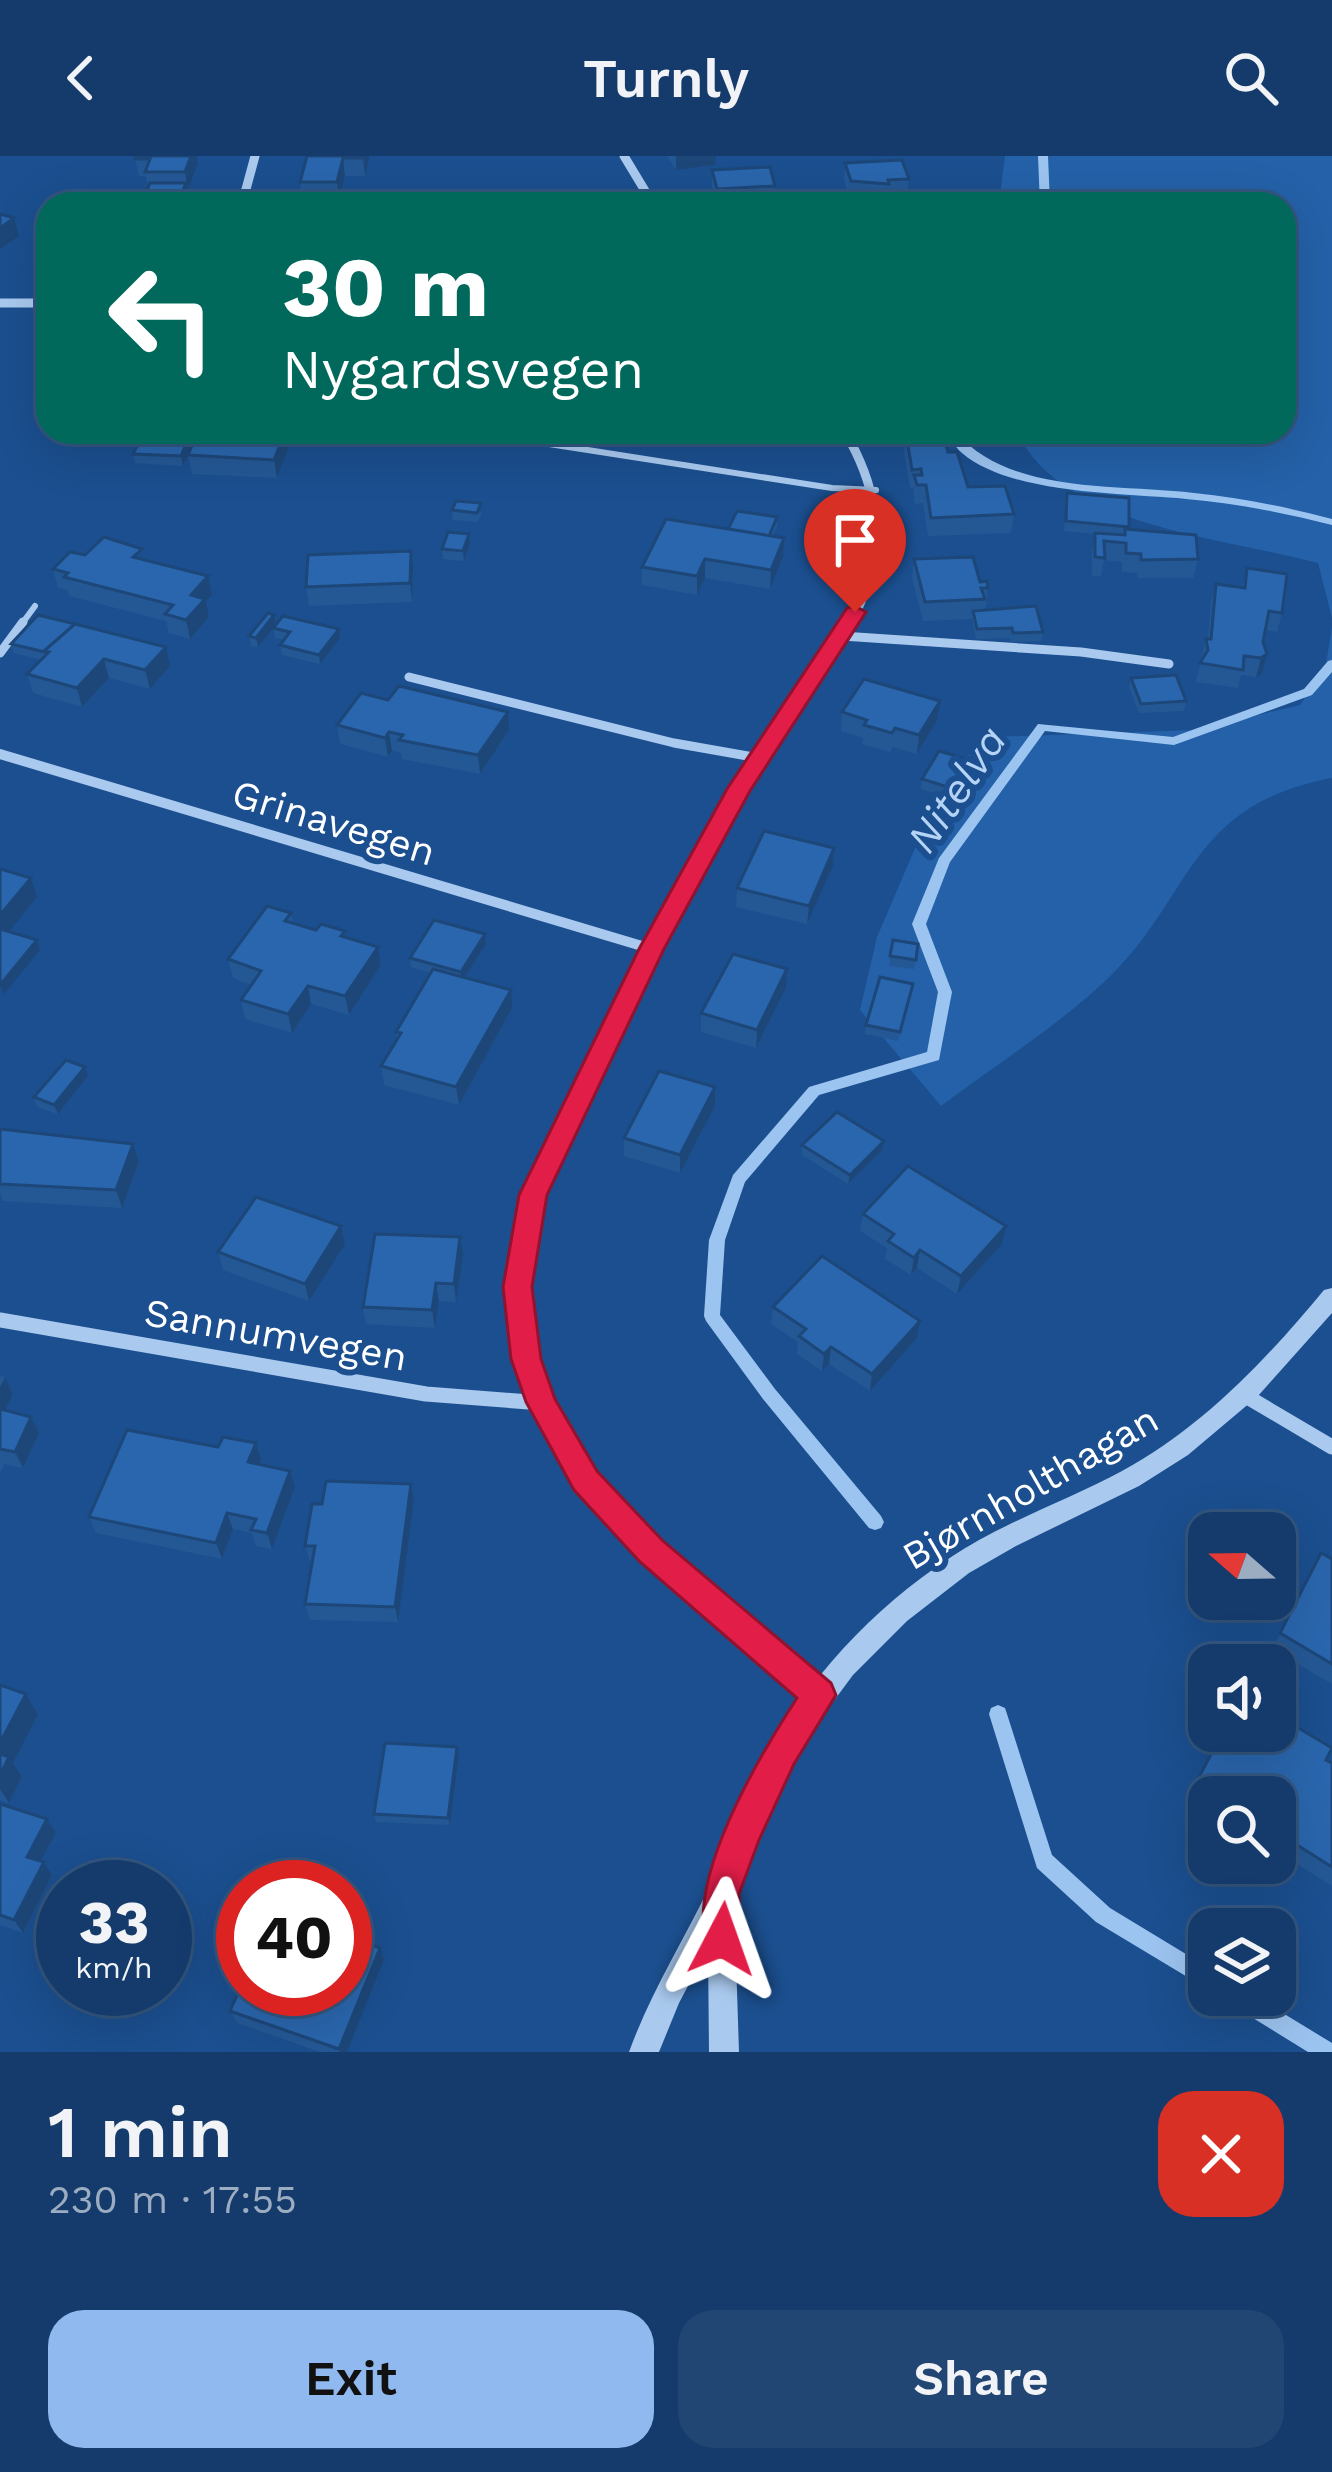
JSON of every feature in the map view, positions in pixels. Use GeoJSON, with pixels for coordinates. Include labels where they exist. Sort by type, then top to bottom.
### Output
{"type":"FeatureCollection","features":[{"type":"Feature","properties":{"kind":"street"},"geometry":{"type":"LineString","coordinates":[[245,192],[255,156]]}},
{"type":"Feature","properties":{"kind":"street"},"geometry":{"type":"LineString","coordinates":[[624,156],[646,192]]}},
{"type":"Feature","properties":{"kind":"street"},"geometry":{"type":"LineString","coordinates":[[0,303],[36,303]]}},
{"type":"Feature","properties":{"kind":"street"},"geometry":{"type":"LineString","coordinates":[[819,1695],[601,1502],[570,1459],[542,1402],[526,1359],[517,1287],[533,1195],[652,949],[759,758],[842,636],[868,589],[877,552],[876,490],[851,444]]}},
{"type":"Feature","properties":{"kind":"street","name":"Grinavegen"},"geometry":{"type":"LineString","coordinates":[[0,754],[652,949]]}},
{"type":"Feature","properties":{"kind":"street","name":"Bjørnholthagan"},"geometry":{"type":"LineString","coordinates":[[644,2052],[653,2022],[721,1894],[760,1796],[819,1695],[861,1645],[960,1565],[1152,1466],[1244,1395],[1332,1298]]}},
{"type":"Feature","properties":{"kind":"street","name":"Sannumvegen"},"geometry":{"type":"LineString","coordinates":[[0,1320],[426,1394],[542,1402]]}},
{"type":"Feature","properties":{"kind":"street"},"geometry":{"type":"LineString","coordinates":[[1244,1395],[1332,1447]]}},
{"type":"Feature","properties":{"kind":"street"},"geometry":{"type":"LineString","coordinates":[[721,1894],[724,2052]]}},
{"type":"Feature","properties":{"kind":"lane"},"geometry":{"type":"LineString","coordinates":[[549,444],[832,488],[876,490]]}},
{"type":"Feature","properties":{"kind":"lane"},"geometry":{"type":"LineString","coordinates":[[0,652],[34,606]]}},
{"type":"Feature","properties":{"kind":"lane"},"geometry":{"type":"LineString","coordinates":[[842,636],[1081,652],[1168,664]]}},
{"type":"Feature","properties":{"kind":"lane"},"geometry":{"type":"LineString","coordinates":[[409,677],[674,743],[759,758]]}},
{"type":"Feature","properties":{"kind":"shaded area"},"geometry":{"type":"Polygon","coordinates":[[[1005,156],[1332,156],[1332,618],[1318,563],[1194,536],[1107,509],[1070,489],[1039,464],[1025,444],[1296,444],[1296,192],[1000,192],[1005,156]]]}},
{"type":"Feature","properties":{"kind":"shaded area"},"geometry":{"type":"Polygon","coordinates":[[[1332,627],[1332,778],[1283,791],[1218,833],[1132,952],[1102,984],[941,1106],[860,1010],[877,937],[948,771],[992,737],[1194,730],[1300,705],[1325,670],[1332,627]]]}},
{"type":"Feature","properties":{"kind":"building"},"geometry":{"type":"Polygon","coordinates":[[[191,156],[185,172],[145,172],[150,159],[135,159],[191,156]]]}},
{"type":"Feature","properties":{"kind":"building"},"geometry":{"type":"Polygon","coordinates":[[[307,156],[364,156],[343,158],[337,182],[300,182],[307,156]]]}},
{"type":"Feature","properties":{"kind":"building"},"geometry":{"type":"Polygon","coordinates":[[[902,160],[909,179],[888,180],[889,184],[851,181],[845,163],[902,160]]]}},
{"type":"Feature","properties":{"kind":"building"},"geometry":{"type":"Polygon","coordinates":[[[770,167],[775,186],[717,189],[712,170],[770,167]]]}},
{"type":"Feature","properties":{"kind":"building"},"geometry":{"type":"Polygon","coordinates":[[[150,183],[186,183],[182,192],[146,192],[150,183]]]}},
{"type":"Feature","properties":{"kind":"building"},"geometry":{"type":"Polygon","coordinates":[[[0,214],[14,218],[0,228],[0,214]]]}},
{"type":"Feature","properties":{"kind":"building"},"geometry":{"type":"Polygon","coordinates":[[[138,444],[186,444],[181,456],[133,454],[138,444]]]}},
{"type":"Feature","properties":{"kind":"building"},"geometry":{"type":"Polygon","coordinates":[[[193,444],[280,444],[274,460],[188,455],[193,444]]]}},
{"type":"Feature","properties":{"kind":"building"},"geometry":{"type":"Polygon","coordinates":[[[908,444],[946,444],[948,452],[957,452],[968,487],[1005,486],[1014,514],[931,518],[926,485],[917,485],[914,475],[922,475],[921,469],[912,470],[908,444]]]}},
{"type":"Feature","properties":{"kind":"building"},"geometry":{"type":"Polygon","coordinates":[[[1067,493],[1129,498],[1129,527],[1066,521],[1067,493]]]}},
{"type":"Feature","properties":{"kind":"building"},"geometry":{"type":"Polygon","coordinates":[[[456,501],[481,503],[477,513],[452,510],[456,501]]]}},
{"type":"Feature","properties":{"kind":"building"},"geometry":{"type":"Polygon","coordinates":[[[737,511],[777,517],[769,536],[728,529],[737,511]]]}},
{"type":"Feature","properties":{"kind":"building"},"geometry":{"type":"Polygon","coordinates":[[[666,519],[784,538],[771,570],[705,559],[697,576],[642,567],[666,519]]]}},
{"type":"Feature","properties":{"kind":"building"},"geometry":{"type":"Polygon","coordinates":[[[1125,529],[1196,535],[1198,559],[1141,560],[1141,554],[1126,553],[1126,543],[1104,541],[1105,558],[1095,557],[1095,533],[1125,535],[1125,529]]]}},
{"type":"Feature","properties":{"kind":"building"},"geometry":{"type":"Polygon","coordinates":[[[448,532],[469,534],[463,551],[442,549],[448,532]]]}},
{"type":"Feature","properties":{"kind":"building"},"geometry":{"type":"Polygon","coordinates":[[[104,537],[142,549],[133,557],[208,576],[191,595],[205,599],[186,620],[165,614],[173,605],[64,577],[68,573],[53,569],[70,552],[85,555],[104,537]]]}},
{"type":"Feature","properties":{"kind":"building"},"geometry":{"type":"Polygon","coordinates":[[[411,551],[410,583],[306,587],[308,555],[411,551]]]}},
{"type":"Feature","properties":{"kind":"building"},"geometry":{"type":"Polygon","coordinates":[[[973,557],[980,582],[987,581],[988,588],[981,588],[985,599],[925,602],[914,559],[973,557]]]}},
{"type":"Feature","properties":{"kind":"building"},"geometry":{"type":"Polygon","coordinates":[[[1247,568],[1287,574],[1282,613],[1269,611],[1263,642],[1267,654],[1244,656],[1243,670],[1200,663],[1208,650],[1206,639],[1211,639],[1216,584],[1245,588],[1247,568]]]}},
{"type":"Feature","properties":{"kind":"building"},"geometry":{"type":"Polygon","coordinates":[[[1036,606],[1043,632],[977,629],[973,611],[1036,606]]]}},
{"type":"Feature","properties":{"kind":"building"},"geometry":{"type":"Polygon","coordinates":[[[268,613],[274,615],[256,638],[249,636],[268,613]]]}},
{"type":"Feature","properties":{"kind":"building"},"geometry":{"type":"Polygon","coordinates":[[[38,615],[75,624],[45,652],[11,644],[38,615]]]}},
{"type":"Feature","properties":{"kind":"building"},"geometry":{"type":"Polygon","coordinates":[[[283,616],[339,629],[319,655],[280,645],[290,632],[273,628],[283,616]]]}},
{"type":"Feature","properties":{"kind":"building"},"geometry":{"type":"Polygon","coordinates":[[[75,624],[166,647],[145,670],[104,659],[77,688],[27,674],[49,652],[44,651],[75,624]]]}},
{"type":"Feature","properties":{"kind":"building"},"geometry":{"type":"Polygon","coordinates":[[[1176,675],[1186,701],[1141,704],[1131,678],[1176,675]]]}},
{"type":"Feature","properties":{"kind":"building"},"geometry":{"type":"Polygon","coordinates":[[[864,679],[940,701],[919,735],[864,725],[867,720],[842,712],[864,679]]]}},
{"type":"Feature","properties":{"kind":"building"},"geometry":{"type":"Polygon","coordinates":[[[399,686],[508,712],[478,755],[399,740],[403,735],[389,732],[385,738],[337,725],[361,693],[388,700],[399,686]]]}},
{"type":"Feature","properties":{"kind":"building"},"geometry":{"type":"Polygon","coordinates":[[[939,751],[983,764],[967,793],[922,779],[939,751]]]}},
{"type":"Feature","properties":{"kind":"building"},"geometry":{"type":"Polygon","coordinates":[[[764,831],[834,848],[809,906],[737,888],[764,831]]]}},
{"type":"Feature","properties":{"kind":"building"},"geometry":{"type":"Polygon","coordinates":[[[0,869],[31,878],[0,915],[0,869]]]}},
{"type":"Feature","properties":{"kind":"building"},"geometry":{"type":"Polygon","coordinates":[[[267,906],[291,913],[285,921],[316,930],[321,924],[345,931],[341,936],[378,947],[345,996],[308,986],[288,1014],[241,1000],[261,971],[228,959],[267,906]]]}},
{"type":"Feature","properties":{"kind":"building"},"geometry":{"type":"Polygon","coordinates":[[[434,920],[485,934],[461,972],[410,958],[434,920]]]}},
{"type":"Feature","properties":{"kind":"building"},"geometry":{"type":"Polygon","coordinates":[[[0,929],[37,940],[0,985],[0,929]]]}},
{"type":"Feature","properties":{"kind":"building"},"geometry":{"type":"Polygon","coordinates":[[[893,940],[918,944],[916,960],[890,956],[893,940]]]}},
{"type":"Feature","properties":{"kind":"building"},"geometry":{"type":"Polygon","coordinates":[[[733,954],[787,969],[757,1030],[701,1013],[733,954]]]}},
{"type":"Feature","properties":{"kind":"building"},"geometry":{"type":"Polygon","coordinates":[[[433,969],[511,990],[456,1087],[381,1066],[433,969]]]}},
{"type":"Feature","properties":{"kind":"building"},"geometry":{"type":"Polygon","coordinates":[[[880,977],[913,984],[900,1032],[866,1025],[880,977]]]}},
{"type":"Feature","properties":{"kind":"building"},"geometry":{"type":"Polygon","coordinates":[[[66,1060],[85,1067],[54,1105],[34,1097],[66,1060]]]}},
{"type":"Feature","properties":{"kind":"building"},"geometry":{"type":"Polygon","coordinates":[[[659,1071],[715,1087],[680,1155],[624,1138],[659,1071]]]}},
{"type":"Feature","properties":{"kind":"building"},"geometry":{"type":"Polygon","coordinates":[[[837,1112],[884,1141],[850,1175],[802,1145],[837,1112]]]}},
{"type":"Feature","properties":{"kind":"building"},"geometry":{"type":"Polygon","coordinates":[[[0,1129],[133,1144],[116,1190],[0,1184],[0,1129]]]}},
{"type":"Feature","properties":{"kind":"building"},"geometry":{"type":"Polygon","coordinates":[[[908,1166],[1006,1226],[961,1276],[920,1250],[914,1258],[888,1241],[894,1234],[863,1214],[908,1166]]]}},
{"type":"Feature","properties":{"kind":"building"},"geometry":{"type":"Polygon","coordinates":[[[256,1197],[341,1226],[305,1284],[218,1252],[256,1197]]]}},
{"type":"Feature","properties":{"kind":"building"},"geometry":{"type":"Polygon","coordinates":[[[375,1234],[460,1237],[454,1284],[436,1283],[432,1310],[363,1307],[375,1234]]]}},
{"type":"Feature","properties":{"kind":"building"},"geometry":{"type":"Polygon","coordinates":[[[822,1256],[920,1321],[872,1374],[831,1347],[824,1354],[799,1336],[806,1329],[773,1307],[822,1256]]]}},
{"type":"Feature","properties":{"kind":"building"},"geometry":{"type":"Polygon","coordinates":[[[0,1409],[31,1417],[15,1452],[0,1449],[0,1409]]]}},
{"type":"Feature","properties":{"kind":"building"},"geometry":{"type":"Polygon","coordinates":[[[127,1430],[218,1447],[223,1437],[256,1443],[248,1462],[290,1471],[267,1533],[251,1530],[256,1519],[227,1513],[216,1543],[89,1517],[127,1430]]]}},
{"type":"Feature","properties":{"kind":"building"},"geometry":{"type":"Polygon","coordinates":[[[326,1481],[411,1484],[395,1607],[305,1604],[315,1546],[305,1546],[312,1504],[322,1504],[326,1481]]]}},
{"type":"Feature","properties":{"kind":"building"},"geometry":{"type":"Polygon","coordinates":[[[1321,1553],[1332,1559],[1332,1664],[1280,1633],[1287,1620],[1296,1620],[1296,1602],[1321,1553]]]}},
{"type":"Feature","properties":{"kind":"building"},"geometry":{"type":"Polygon","coordinates":[[[0,1685],[26,1694],[0,1743],[0,1685]]]}},
{"type":"Feature","properties":{"kind":"building"},"geometry":{"type":"Polygon","coordinates":[[[1296,1727],[1332,1748],[1326,1760],[1332,1763],[1332,1867],[1296,1844],[1296,1776],[1200,1776],[1212,1752],[1296,1752],[1296,1727]]]}},
{"type":"Feature","properties":{"kind":"building"},"geometry":{"type":"Polygon","coordinates":[[[385,1743],[457,1747],[448,1818],[374,1814],[385,1743]]]}},
{"type":"Feature","properties":{"kind":"building"},"geometry":{"type":"Polygon","coordinates":[[[0,1754],[9,1757],[0,1775],[0,1754]]]}},
{"type":"Feature","properties":{"kind":"building"},"geometry":{"type":"Polygon","coordinates":[[[0,1804],[47,1819],[27,1857],[37,1860],[36,1877],[14,1920],[0,1915],[0,1804]]]}},
{"type":"Feature","properties":{"kind":"building"},"geometry":{"type":"Polygon","coordinates":[[[244,2016],[352,2016],[339,2049],[244,2016]]]}},
{"type":"Feature","properties":{"kind":"waterway","name":"Nitelva"},"geometry":{"type":"LineString","coordinates":[[1043,156],[1044,192]]}},
{"type":"Feature","properties":{"kind":"waterway","name":"Nitelva"},"geometry":{"type":"LineString","coordinates":[[960,444],[992,466],[1022,477],[1222,500],[1332,522]]}},
{"type":"Feature","properties":{"kind":"waterway","name":"Nitelva"},"geometry":{"type":"LineString","coordinates":[[875,1522],[769,1394],[712,1316],[717,1240],[738,1179],[814,1091],[934,1056],[945,992],[919,924],[944,861],[1042,727],[1174,741],[1308,692],[1332,664]]}},
{"type":"Feature","properties":{"kind":"waterway","name":"Nitelva"},"geometry":{"type":"LineString","coordinates":[[998,1714],[1044,1861],[1103,1915],[1188,1967]]}},
{"type":"Feature","properties":{"kind":"waterway","name":"Nitelva"},"geometry":{"type":"LineString","coordinates":[[1268,2016],[1327,2052]]}},
{"type":"Feature","properties":{"kind":"route"},"geometry":{"type":"LineString","coordinates":[[722,1939],[721,1894],[744,1834],[782,1752],[819,1695],[601,1502],[570,1459],[542,1402],[526,1359],[517,1287],[533,1195],[652,949],[739,789],[855,612]]}}]}
